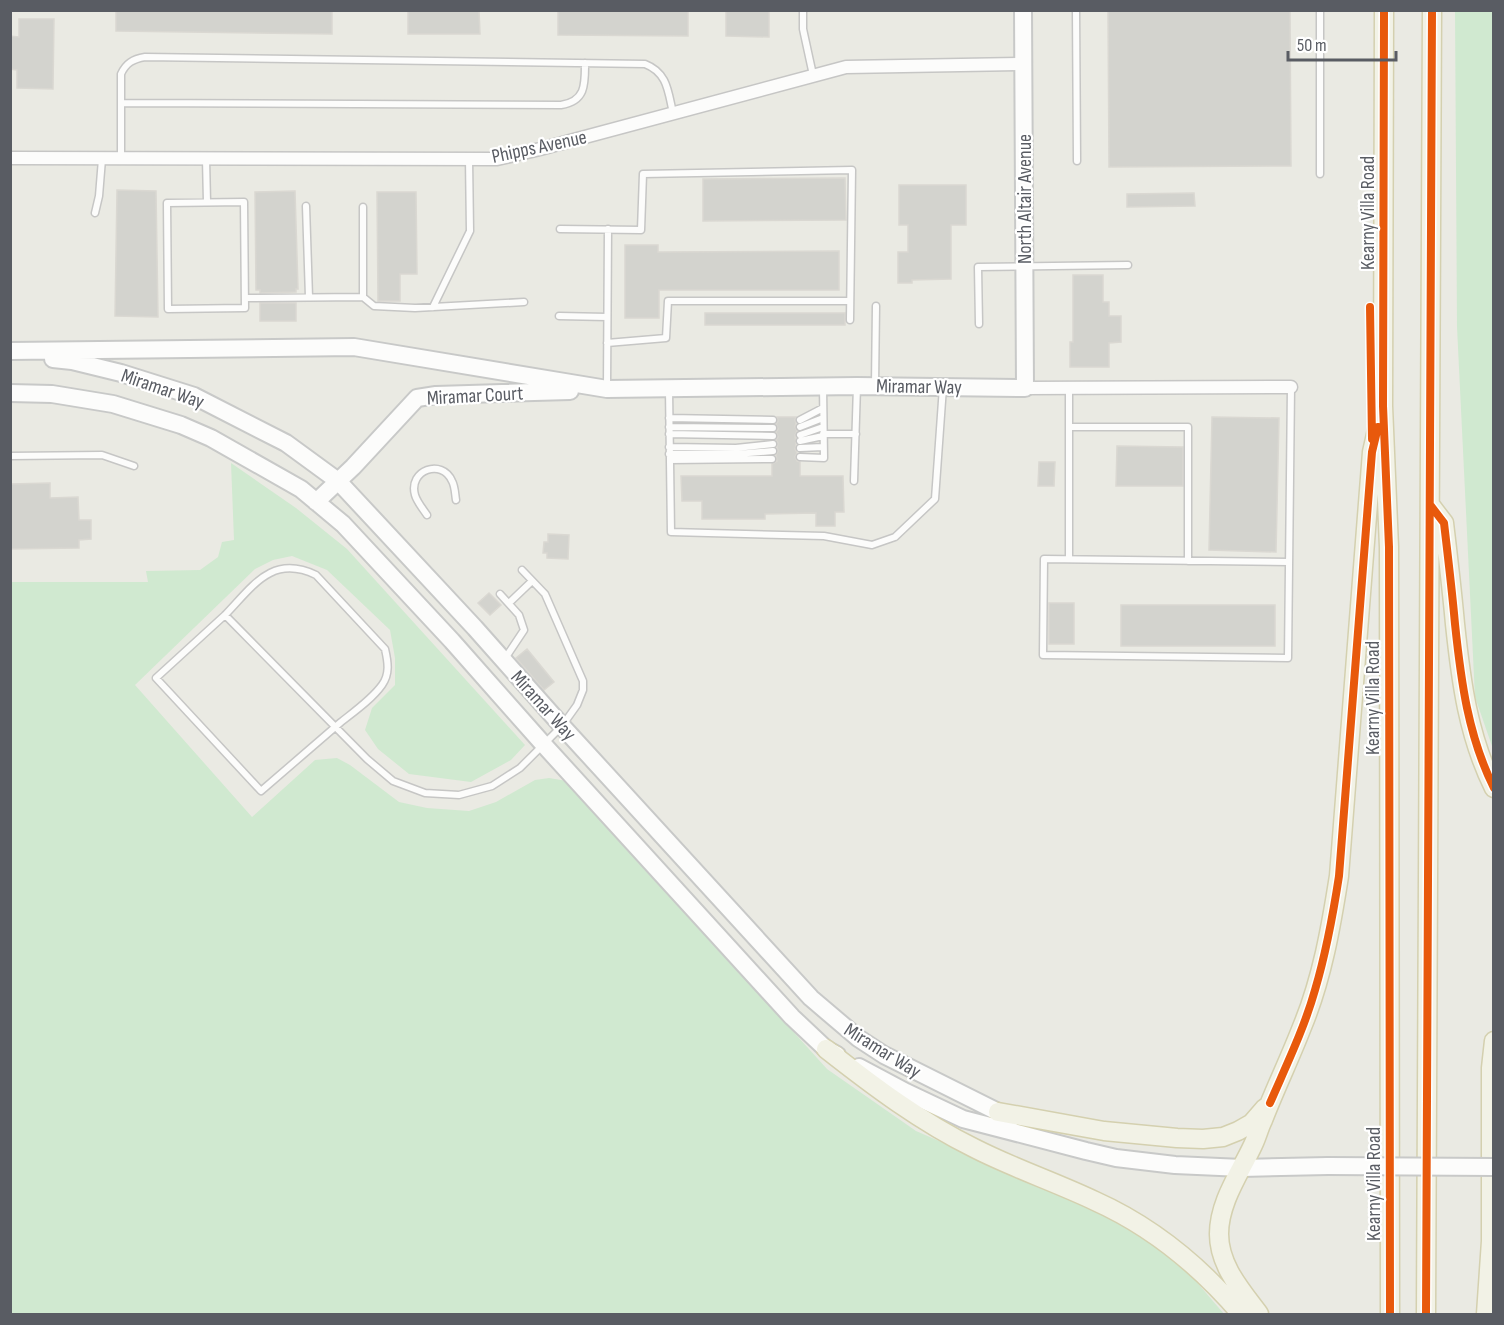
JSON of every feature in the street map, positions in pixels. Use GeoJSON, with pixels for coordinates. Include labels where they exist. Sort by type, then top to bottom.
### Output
{"type":"FeatureCollection","features":[{"type":"Feature","properties":{"kind":"main road","name":"North Altair Avenue"},"geometry":{"type":"LineString","coordinates":[[1023,10],[1024,388]]}},
{"type":"Feature","properties":{"kind":"main road","name":"Kearny Villa Road"},"geometry":{"type":"LineString","coordinates":[[1384,10],[1383,406],[1389,547],[1390,1314]]}},
{"type":"Feature","properties":{"kind":"main road"},"geometry":{"type":"LineString","coordinates":[[1426,1314],[1432,10]]}},
{"type":"Feature","properties":{"kind":"main road","name":"Miramar Way"},"geometry":{"type":"LineString","coordinates":[[10,353],[354,347],[606,389],[824,386],[1024,388]]}},
{"type":"Feature","properties":{"kind":"main road","name":"Miramar Way"},"geometry":{"type":"LineString","coordinates":[[10,353],[72,361],[121,373],[194,396],[286,443],[338,481],[811,998],[858,1038],[884,1055],[998,1112],[1034,1137]]}},
{"type":"Feature","properties":{"kind":"main road","name":"Miramar Court"},"geometry":{"type":"LineString","coordinates":[[316,502],[353,467],[417,398],[436,395],[606,389]]}},
{"type":"Feature","properties":{"kind":"main road","name":"Miramar Way"},"geometry":{"type":"LineString","coordinates":[[10,393],[52,394],[112,404],[181,425],[211,438],[301,489],[344,524],[792,1017],[826,1049],[906,1092],[963,1119],[1116,1158],[1175,1165],[1242,1168],[1494,1167]]}},
{"type":"Feature","properties":{"kind":"main road"},"geometry":{"type":"LineString","coordinates":[[1259,1314],[1228,1270],[1219,1235],[1221,1217],[1304,1024],[1315,991],[1330,930],[1339,876],[1372,452],[1383,406]]}},
{"type":"Feature","properties":{"kind":"main road"},"geometry":{"type":"LineString","coordinates":[[1431,506],[1444,523],[1467,712],[1483,765],[1494,788]]}},
{"type":"Feature","properties":{"kind":"main road"},"geometry":{"type":"LineString","coordinates":[[1486,1314],[1491,1241],[1491,1068],[1494,1041]]}},
{"type":"Feature","properties":{"kind":"main road"},"geometry":{"type":"LineString","coordinates":[[826,1049],[867,1082],[945,1132],[1001,1161],[1097,1201],[1160,1237],[1189,1260],[1241,1314]]}},
{"type":"Feature","properties":{"kind":"main road"},"geometry":{"type":"LineString","coordinates":[[998,1112],[1104,1131],[1203,1139],[1223,1137],[1238,1131],[1252,1123],[1270,1103]]}},
{"type":"Feature","properties":{"kind":"street","name":"Phipps Avenue"},"geometry":{"type":"LineString","coordinates":[[10,158],[497,159],[846,67],[1023,64]]}},
{"type":"Feature","properties":{"kind":"street","name":"Miramar Way"},"geometry":{"type":"LineString","coordinates":[[1024,388],[1291,387]]}},
{"type":"Feature","properties":{"kind":"lane"},"geometry":{"type":"LineString","coordinates":[[803,10],[803,29],[813,75]]}},
{"type":"Feature","properties":{"kind":"lane"},"geometry":{"type":"LineString","coordinates":[[1076,10],[1077,161]]}},
{"type":"Feature","properties":{"kind":"lane"},"geometry":{"type":"LineString","coordinates":[[1320,10],[1320,174]]}},
{"type":"Feature","properties":{"kind":"lane"},"geometry":{"type":"LineString","coordinates":[[121,159],[121,74],[130,62],[145,57],[645,64],[660,73],[665,81],[673,113]]}},
{"type":"Feature","properties":{"kind":"lane"},"geometry":{"type":"LineString","coordinates":[[121,103],[561,105],[575,101],[584,89],[585,63]]}},
{"type":"Feature","properties":{"kind":"lane"},"geometry":{"type":"LineString","coordinates":[[95,213],[102,159]]}},
{"type":"Feature","properties":{"kind":"lane"},"geometry":{"type":"LineString","coordinates":[[206,159],[207,202]]}},
{"type":"Feature","properties":{"kind":"lane"},"geometry":{"type":"LineString","coordinates":[[433,307],[470,231],[469,159]]}},
{"type":"Feature","properties":{"kind":"lane"},"geometry":{"type":"LineString","coordinates":[[560,229],[641,230],[643,174],[852,170],[850,320]]}},
{"type":"Feature","properties":{"kind":"lane"},"geometry":{"type":"LineString","coordinates":[[207,202],[244,202],[245,308],[168,309],[167,203],[207,202]]}},
{"type":"Feature","properties":{"kind":"lane"},"geometry":{"type":"LineString","coordinates":[[306,206],[309,297]]}},
{"type":"Feature","properties":{"kind":"lane"},"geometry":{"type":"LineString","coordinates":[[363,207],[363,297]]}},
{"type":"Feature","properties":{"kind":"lane"},"geometry":{"type":"LineString","coordinates":[[606,389],[608,229]]}},
{"type":"Feature","properties":{"kind":"lane"},"geometry":{"type":"LineString","coordinates":[[979,324],[978,267],[1128,265]]}},
{"type":"Feature","properties":{"kind":"lane"},"geometry":{"type":"LineString","coordinates":[[245,298],[363,297],[374,306],[415,308],[524,302]]}},
{"type":"Feature","properties":{"kind":"lane"},"geometry":{"type":"LineString","coordinates":[[607,343],[666,338],[668,301],[850,301]]}},
{"type":"Feature","properties":{"kind":"lane"},"geometry":{"type":"LineString","coordinates":[[875,386],[876,306]]}},
{"type":"Feature","properties":{"kind":"lane"},"geometry":{"type":"LineString","coordinates":[[559,316],[607,318]]}},
{"type":"Feature","properties":{"kind":"lane"},"geometry":{"type":"LineString","coordinates":[[800,457],[824,458],[824,386]]}},
{"type":"Feature","properties":{"kind":"lane"},"geometry":{"type":"LineString","coordinates":[[854,481],[857,386]]}},
{"type":"Feature","properties":{"kind":"lane"},"geometry":{"type":"LineString","coordinates":[[669,389],[671,532],[824,536],[872,545],[895,537],[935,499],[943,387]]}},
{"type":"Feature","properties":{"kind":"lane"},"geometry":{"type":"LineString","coordinates":[[1289,562],[1044,559],[1043,655],[1288,658],[1291,387]]}},
{"type":"Feature","properties":{"kind":"lane"},"geometry":{"type":"LineString","coordinates":[[1069,388],[1069,559]]}},
{"type":"Feature","properties":{"kind":"lane"},"geometry":{"type":"LineString","coordinates":[[823,408],[800,424],[823,418]]}},
{"type":"Feature","properties":{"kind":"lane"},"geometry":{"type":"LineString","coordinates":[[669,418],[773,420]]}},
{"type":"Feature","properties":{"kind":"lane"},"geometry":{"type":"LineString","coordinates":[[1069,427],[1188,427],[1188,561]]}},
{"type":"Feature","properties":{"kind":"lane"},"geometry":{"type":"LineString","coordinates":[[669,431],[773,428]]}},
{"type":"Feature","properties":{"kind":"lane"},"geometry":{"type":"LineString","coordinates":[[669,431],[773,436]]}},
{"type":"Feature","properties":{"kind":"lane"},"geometry":{"type":"LineString","coordinates":[[823,447],[800,442],[823,432],[856,434]]}},
{"type":"Feature","properties":{"kind":"lane"},"geometry":{"type":"LineString","coordinates":[[670,454],[736,454],[773,448]]}},
{"type":"Feature","properties":{"kind":"lane"},"geometry":{"type":"LineString","coordinates":[[670,454],[772,459]]}},
{"type":"Feature","properties":{"kind":"lane"},"geometry":{"type":"LineString","coordinates":[[10,456],[102,455],[135,466]]}},
{"type":"Feature","properties":{"kind":"lane"},"geometry":{"type":"LineString","coordinates":[[427,515],[415,498],[413,487],[417,477],[423,471],[437,469],[447,473],[452,481],[456,500]]}},
{"type":"Feature","properties":{"kind":"lane"},"geometry":{"type":"LineString","coordinates":[[292,567],[304,570],[316,575],[385,650],[388,661],[388,672],[384,683],[336,727],[261,791],[156,678],[267,574],[292,567]]}},
{"type":"Feature","properties":{"kind":"lane"},"geometry":{"type":"LineString","coordinates":[[225,615],[367,759],[393,781],[425,793],[459,795],[492,786],[520,768],[562,726],[580,699],[583,690],[583,681],[545,594],[522,570]]}},
{"type":"Feature","properties":{"kind":"lane"},"geometry":{"type":"LineString","coordinates":[[509,603],[532,581]]}},
{"type":"Feature","properties":{"kind":"lane"},"geometry":{"type":"LineString","coordinates":[[500,594],[519,615],[524,630],[504,661]]}},
{"type":"Feature","properties":{"kind":"green space"},"geometry":{"type":"Polygon","coordinates":[[[1455,11],[1493,11],[1493,749],[1475,697],[1457,327],[1455,11]]]}},
{"type":"Feature","properties":{"kind":"green space"},"geometry":{"type":"Polygon","coordinates":[[[231,463],[296,508],[347,549],[525,745],[511,760],[471,782],[409,774],[378,749],[365,730],[372,708],[395,685],[395,658],[390,630],[327,570],[292,556],[273,560],[255,569],[135,685],[252,817],[315,760],[337,758],[350,765],[399,802],[427,808],[469,811],[496,802],[535,780],[549,778],[567,781],[827,1069],[916,1131],[1100,1211],[1177,1259],[1224,1314],[11,1314],[10,582],[148,582],[146,571],[200,570],[218,557],[222,542],[234,540],[231,463]]]}},
{"type":"Feature","properties":{"kind":"building"},"geometry":{"type":"Polygon","coordinates":[[[116,10],[332,10],[332,34],[116,31],[116,10]]]}},
{"type":"Feature","properties":{"kind":"building"},"geometry":{"type":"Polygon","coordinates":[[[408,10],[479,10],[480,34],[408,34],[408,10]]]}},
{"type":"Feature","properties":{"kind":"building"},"geometry":{"type":"Polygon","coordinates":[[[558,10],[688,10],[688,36],[558,35],[558,10]]]}},
{"type":"Feature","properties":{"kind":"building"},"geometry":{"type":"Polygon","coordinates":[[[726,10],[769,10],[769,37],[726,36],[726,10]]]}},
{"type":"Feature","properties":{"kind":"building"},"geometry":{"type":"Polygon","coordinates":[[[1108,10],[1290,10],[1291,166],[1109,167],[1108,10]]]}},
{"type":"Feature","properties":{"kind":"building"},"geometry":{"type":"Polygon","coordinates":[[[19,19],[54,19],[53,89],[17,88],[17,70],[10,69],[10,36],[19,37],[19,19]]]}},
{"type":"Feature","properties":{"kind":"building"},"geometry":{"type":"Polygon","coordinates":[[[845,178],[846,220],[703,221],[703,179],[845,178]]]}},
{"type":"Feature","properties":{"kind":"building"},"geometry":{"type":"Polygon","coordinates":[[[899,185],[966,185],[966,225],[951,225],[951,279],[912,280],[912,283],[898,283],[898,252],[908,252],[908,225],[899,225],[899,185]]]}},
{"type":"Feature","properties":{"kind":"building"},"geometry":{"type":"Polygon","coordinates":[[[117,190],[156,191],[158,317],[115,316],[117,190]]]}},
{"type":"Feature","properties":{"kind":"building"},"geometry":{"type":"Polygon","coordinates":[[[295,191],[298,289],[296,292],[260,293],[260,290],[256,290],[255,192],[295,191]]]}},
{"type":"Feature","properties":{"kind":"building"},"geometry":{"type":"Polygon","coordinates":[[[377,192],[416,192],[417,274],[400,274],[400,301],[378,301],[377,192]]]}},
{"type":"Feature","properties":{"kind":"building"},"geometry":{"type":"Polygon","coordinates":[[[1194,193],[1195,206],[1127,207],[1127,194],[1194,193]]]}},
{"type":"Feature","properties":{"kind":"building"},"geometry":{"type":"Polygon","coordinates":[[[625,245],[658,245],[658,252],[839,251],[839,290],[659,290],[659,318],[625,318],[625,245]]]}},
{"type":"Feature","properties":{"kind":"building"},"geometry":{"type":"Polygon","coordinates":[[[1073,275],[1103,275],[1103,302],[1109,302],[1109,316],[1121,316],[1121,342],[1109,343],[1109,367],[1070,367],[1070,342],[1073,342],[1073,275]]]}},
{"type":"Feature","properties":{"kind":"building"},"geometry":{"type":"Polygon","coordinates":[[[260,303],[296,303],[296,321],[260,321],[260,303]]]}},
{"type":"Feature","properties":{"kind":"building"},"geometry":{"type":"Polygon","coordinates":[[[705,313],[845,313],[845,325],[705,325],[705,313]]]}},
{"type":"Feature","properties":{"kind":"building"},"geometry":{"type":"Polygon","coordinates":[[[777,417],[796,417],[795,449],[797,453],[795,457],[800,462],[800,476],[843,476],[844,512],[835,512],[835,526],[816,526],[816,513],[765,514],[765,519],[702,519],[702,501],[682,501],[681,476],[772,476],[772,464],[777,461],[778,451],[777,417]]]}},
{"type":"Feature","properties":{"kind":"building"},"geometry":{"type":"Polygon","coordinates":[[[1212,417],[1279,418],[1276,552],[1209,550],[1212,417]]]}},
{"type":"Feature","properties":{"kind":"building"},"geometry":{"type":"Polygon","coordinates":[[[1117,446],[1183,447],[1183,486],[1116,486],[1117,446]]]}},
{"type":"Feature","properties":{"kind":"building"},"geometry":{"type":"Polygon","coordinates":[[[1039,462],[1055,462],[1054,486],[1038,486],[1039,462]]]}},
{"type":"Feature","properties":{"kind":"building"},"geometry":{"type":"Polygon","coordinates":[[[50,483],[50,498],[78,497],[79,520],[91,520],[91,539],[79,540],[79,548],[10,549],[10,484],[50,483]]]}},
{"type":"Feature","properties":{"kind":"building"},"geometry":{"type":"Polygon","coordinates":[[[548,534],[569,535],[568,559],[547,558],[547,553],[543,553],[544,542],[548,542],[548,534]]]}},
{"type":"Feature","properties":{"kind":"building"},"geometry":{"type":"Polygon","coordinates":[[[489,593],[501,605],[490,615],[478,603],[489,593]]]}},
{"type":"Feature","properties":{"kind":"building"},"geometry":{"type":"Polygon","coordinates":[[[1049,603],[1074,603],[1074,644],[1049,644],[1049,603]]]}},
{"type":"Feature","properties":{"kind":"building"},"geometry":{"type":"Polygon","coordinates":[[[1121,605],[1275,605],[1275,646],[1121,646],[1121,605]]]}},
{"type":"Feature","properties":{"kind":"building"},"geometry":{"type":"Polygon","coordinates":[[[527,649],[554,682],[544,690],[516,658],[527,649]]]}},
{"type":"Feature","properties":{"kind":"cycle path"},"geometry":{"type":"LineString","coordinates":[[1384,10],[1383,406],[1389,547],[1390,1314]]}},
{"type":"Feature","properties":{"kind":"cycle path"},"geometry":{"type":"LineString","coordinates":[[1426,1314],[1432,10]]}},
{"type":"Feature","properties":{"kind":"cycle path"},"geometry":{"type":"LineString","coordinates":[[1370,307],[1372,439]]}},
{"type":"Feature","properties":{"kind":"cycle path"},"geometry":{"type":"LineString","coordinates":[[1270,1103],[1311,1005],[1326,948],[1337,891],[1372,452],[1378,427]]}},
{"type":"Feature","properties":{"kind":"cycle path"},"geometry":{"type":"LineString","coordinates":[[1431,506],[1444,523],[1463,687],[1478,748],[1494,788]]}}]}
